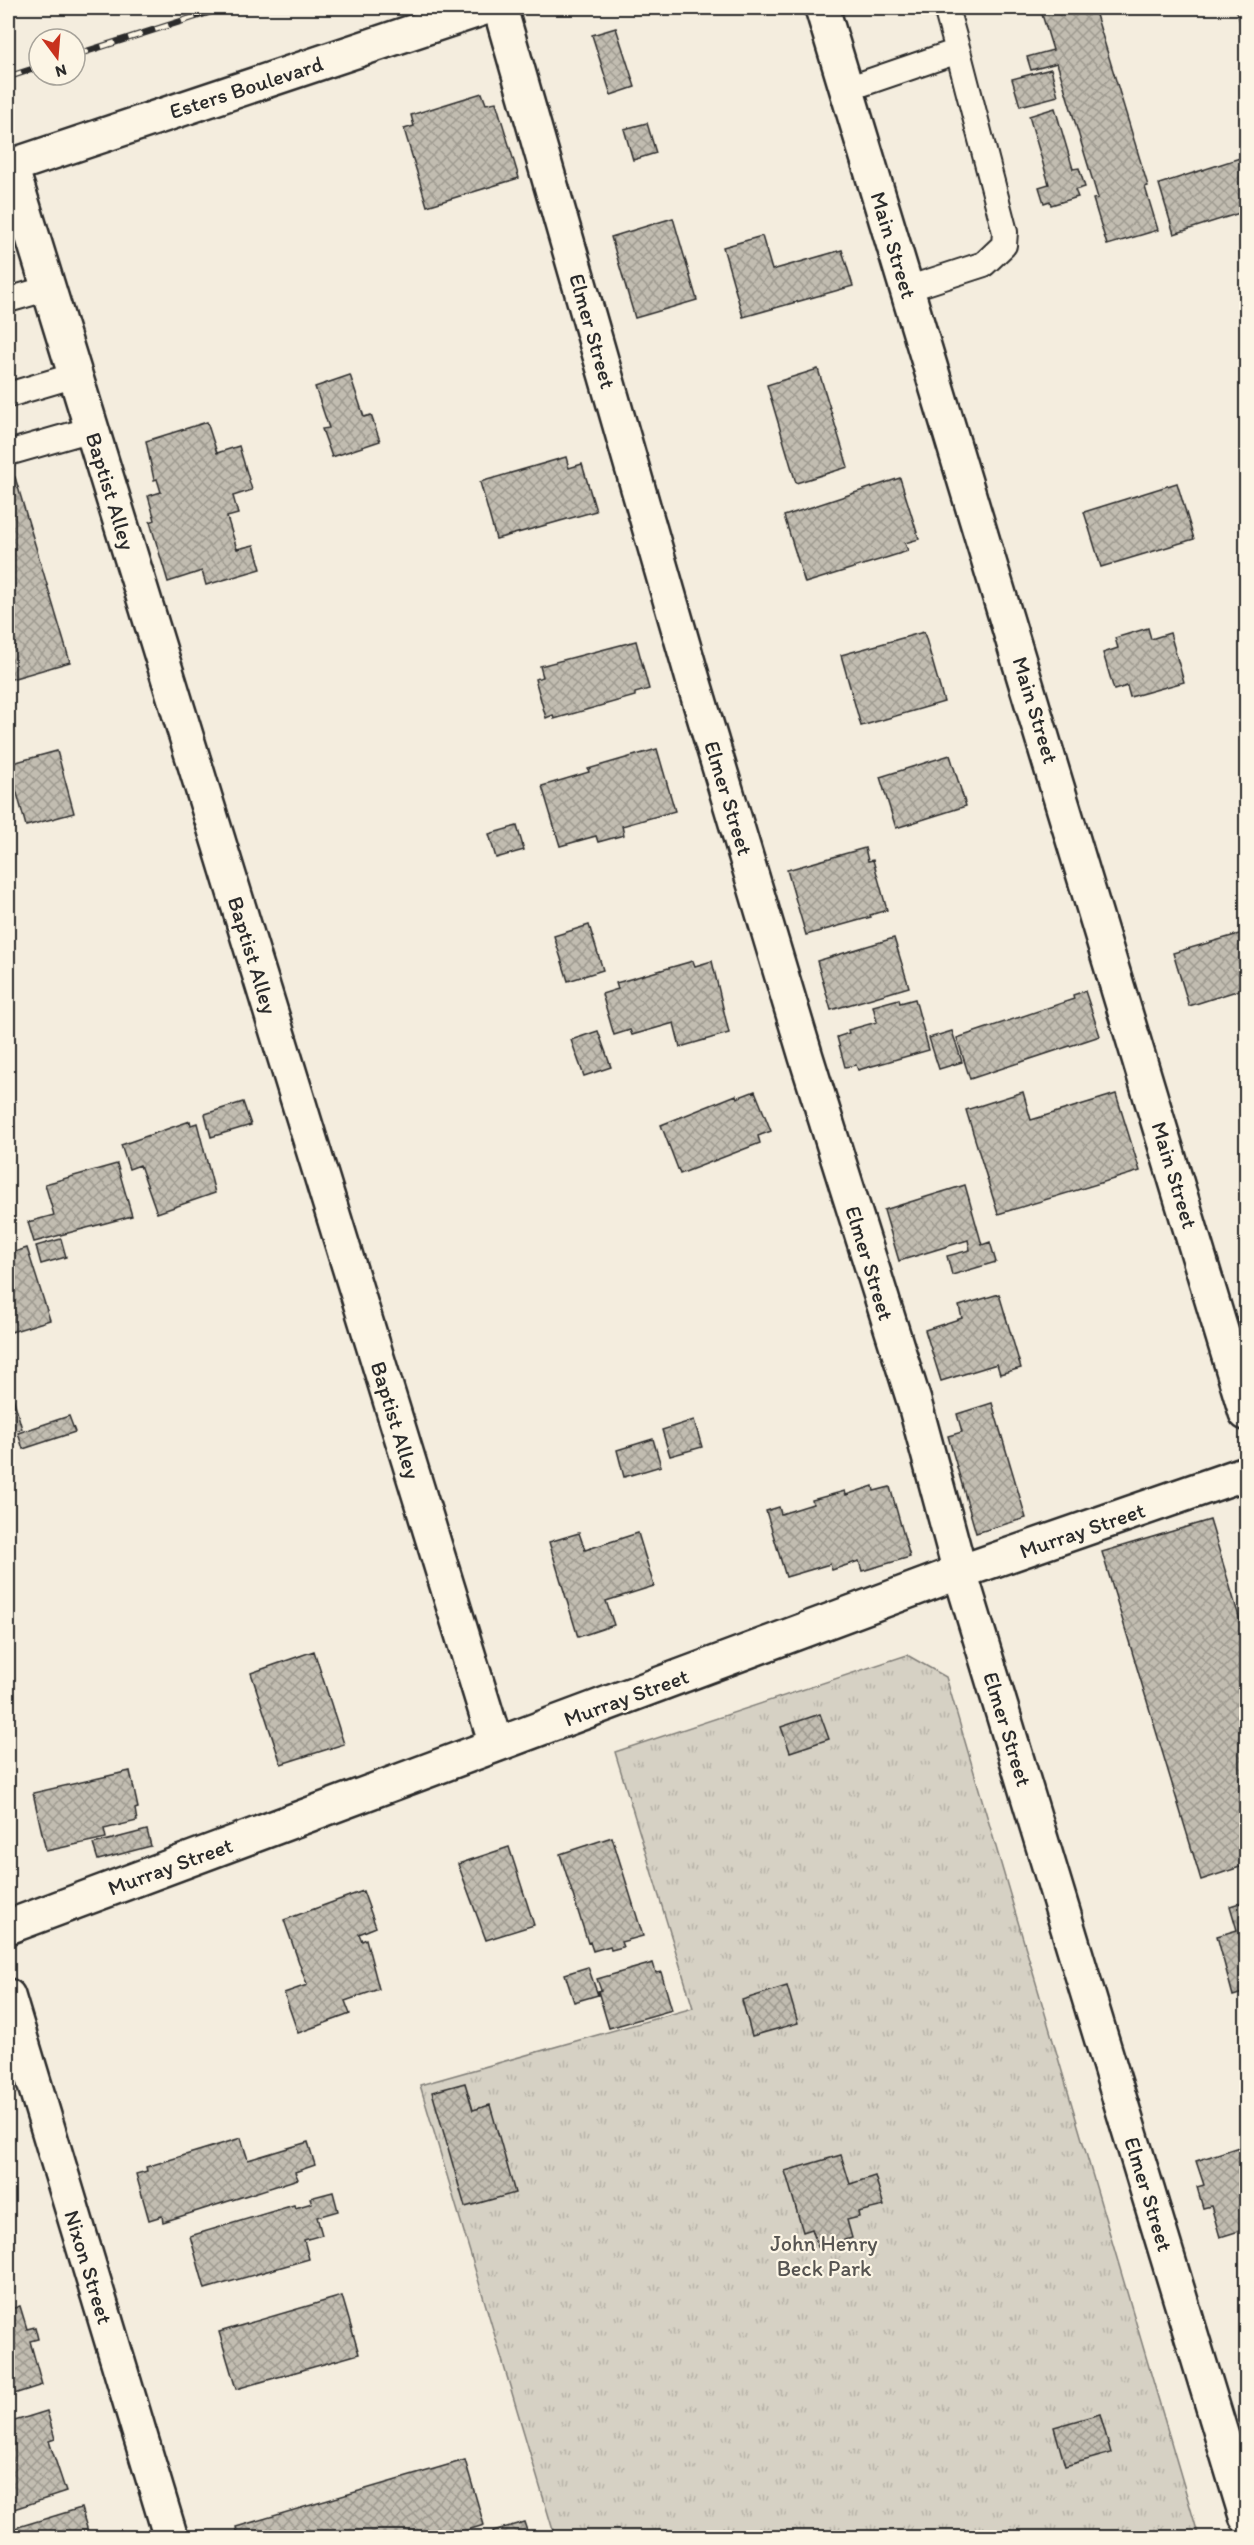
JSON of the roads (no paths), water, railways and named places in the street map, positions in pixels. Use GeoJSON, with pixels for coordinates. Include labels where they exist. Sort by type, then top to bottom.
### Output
{"type":"FeatureCollection","features":[{"type":"Feature","properties":{"kind":"street","name":"Esters Boulevard"},"geometry":{"type":"LineString","coordinates":[[9,166],[484,8]]}},
{"type":"Feature","properties":{"kind":"street","name":"Elmer Street"},"geometry":{"type":"LineString","coordinates":[[500,8],[694,683],[806,1057],[914,1401],[960,1572],[1246,2516]]}},
{"type":"Feature","properties":{"kind":"street","name":"Main Street"},"geometry":{"type":"LineString","coordinates":[[822,8],[1246,1413]]}},
{"type":"Feature","properties":{"kind":"street","name":"Baptist Alley"},"geometry":{"type":"LineString","coordinates":[[9,166],[76,375],[496,1745]]}},
{"type":"Feature","properties":{"kind":"street","name":"Murray Street"},"geometry":{"type":"LineString","coordinates":[[8,1927],[960,1572],[1246,1473]]}},
{"type":"Feature","properties":{"kind":"street","name":"Nixon Street"},"geometry":{"type":"LineString","coordinates":[[8,1996],[171,2538]]}},
{"type":"Feature","properties":{"kind":"lane"},"geometry":{"type":"LineString","coordinates":[[908,289],[984,264],[1004,245],[1005,232],[946,8]]}},
{"type":"Feature","properties":{"kind":"lane"},"geometry":{"type":"LineString","coordinates":[[847,89],[958,51]]}},
{"type":"Feature","properties":{"kind":"lane"},"geometry":{"type":"LineString","coordinates":[[8,300],[48,288]]}},
{"type":"Feature","properties":{"kind":"lane"},"geometry":{"type":"LineString","coordinates":[[8,396],[76,375]]}},
{"type":"Feature","properties":{"kind":"lane"},"geometry":{"type":"LineString","coordinates":[[8,453],[92,429]]}},
{"type":"Feature","properties":{"kind":"railway"},"geometry":{"type":"LineString","coordinates":[[87,51],[223,8]]}},
{"type":"Feature","properties":{"kind":"railway"},"geometry":{"type":"LineString","coordinates":[[8,77],[27,71]]}},
{"type":"Feature","properties":{"kind":"park label","name":"John Henry Beck Park"},"geometry":{"type":"Point","coordinates":[824,2256]}}]}
